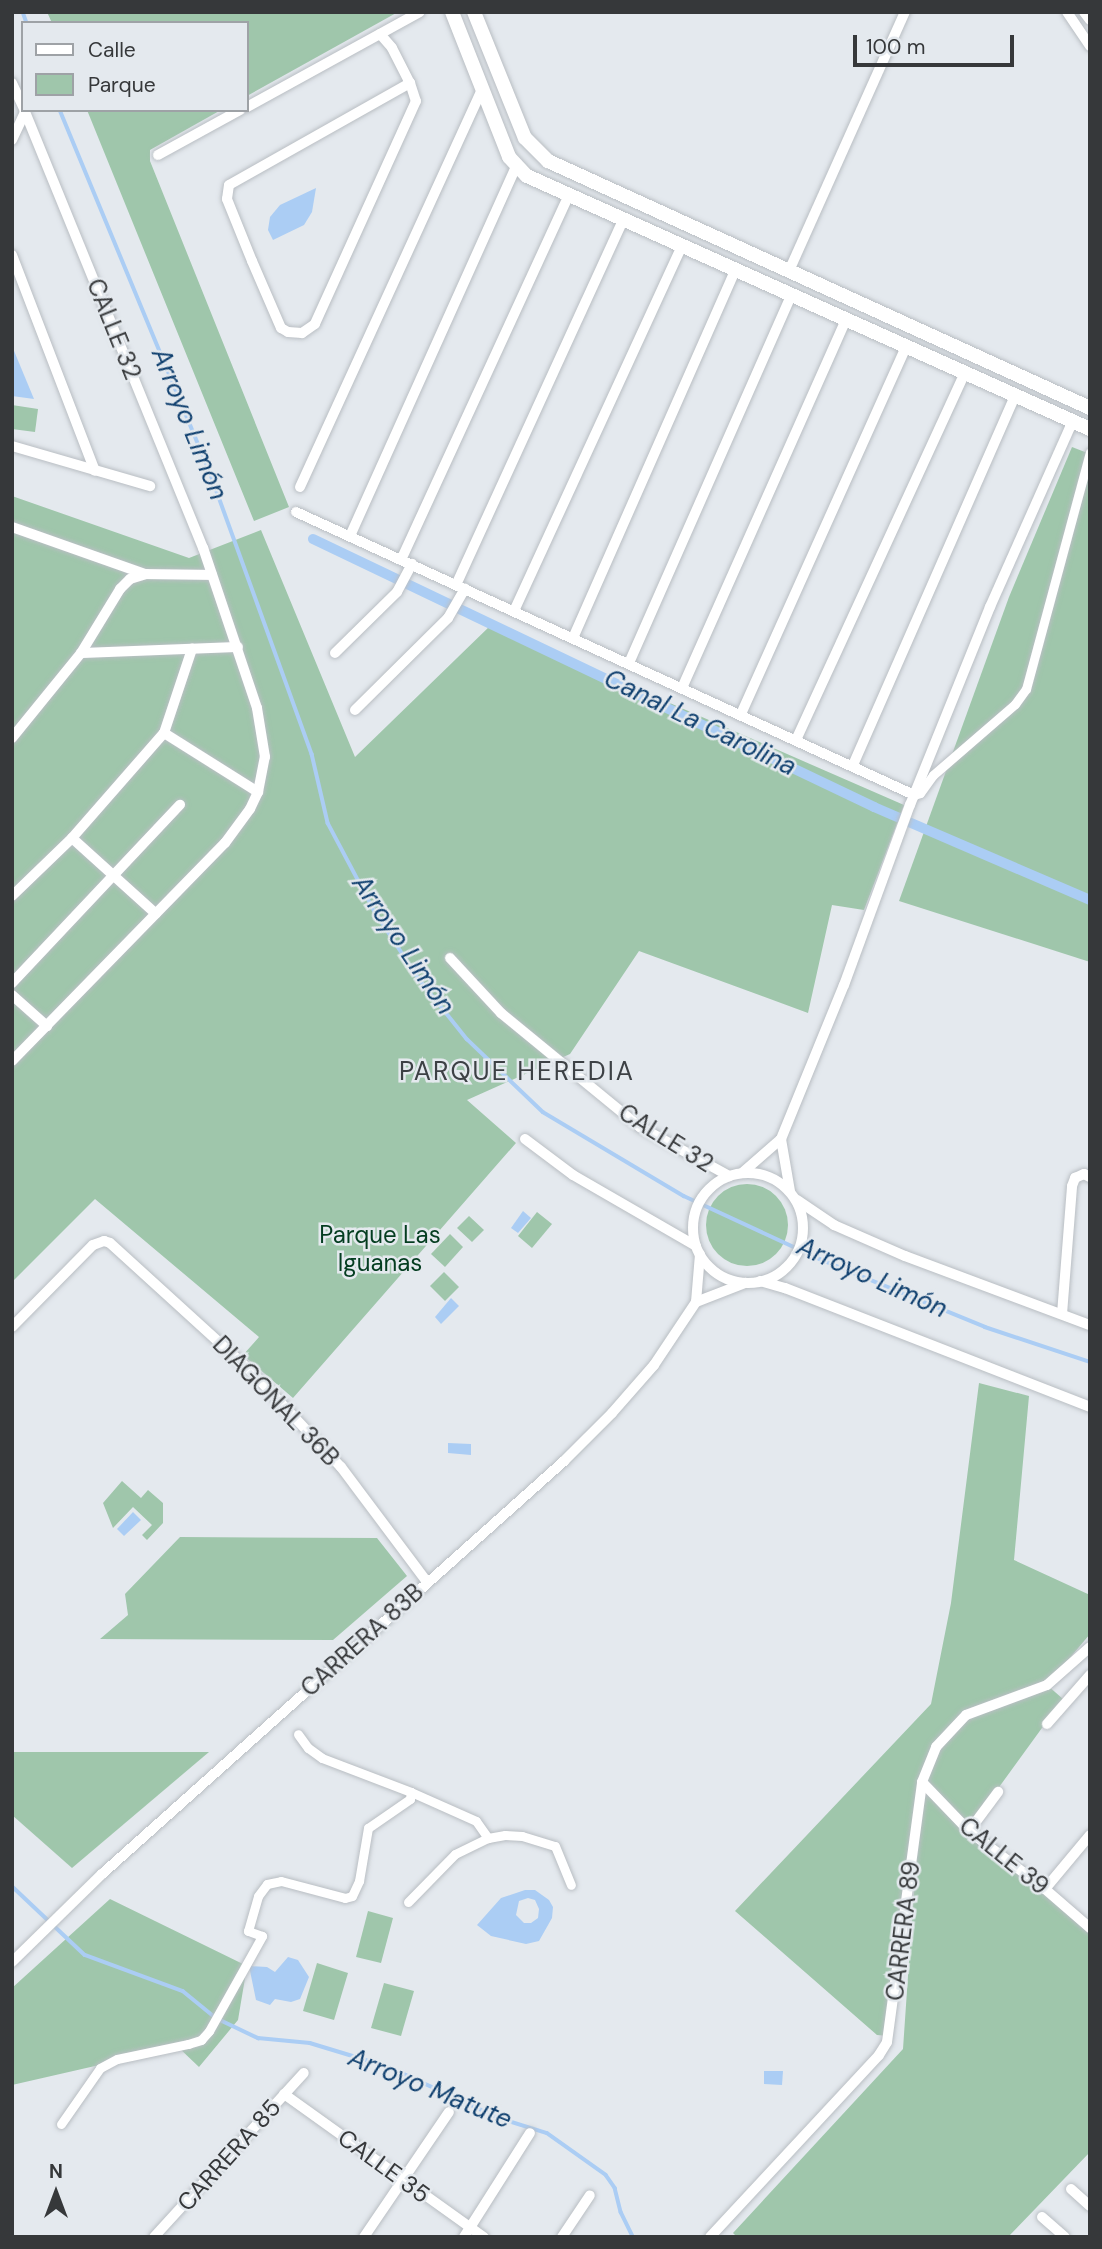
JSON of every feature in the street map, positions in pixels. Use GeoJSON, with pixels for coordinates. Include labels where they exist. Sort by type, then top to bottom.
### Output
{"type":"FeatureCollection","features":[{"type":"Feature","properties":{"kind":"street"},"geometry":{"type":"LineString","coordinates":[[248,106],[420,12]]}},
{"type":"Feature","properties":{"kind":"street"},"geometry":{"type":"LineString","coordinates":[[452,12],[516,167],[527,176],[1090,429]]}},
{"type":"Feature","properties":{"kind":"street"},"geometry":{"type":"LineString","coordinates":[[474,12],[521,128],[534,150],[548,161],[1090,408]]}},
{"type":"Feature","properties":{"kind":"street"},"geometry":{"type":"LineString","coordinates":[[789,271],[905,12]]}},
{"type":"Feature","properties":{"kind":"street"},"geometry":{"type":"LineString","coordinates":[[1067,12],[1090,46]]}},
{"type":"Feature","properties":{"kind":"street"},"geometry":{"type":"LineString","coordinates":[[1084,12],[1090,20]]}},
{"type":"Feature","properties":{"kind":"street"},"geometry":{"type":"LineString","coordinates":[[380,34],[392,48],[410,83],[416,101],[315,324],[302,333],[284,330],[252,261],[227,199],[227,190],[232,181],[410,83]]}},
{"type":"Feature","properties":{"kind":"street","name":"CALLE 32"},"geometry":{"type":"LineString","coordinates":[[12,83],[21,103]]}},
{"type":"Feature","properties":{"kind":"street"},"geometry":{"type":"LineString","coordinates":[[300,487],[482,90]]}},
{"type":"Feature","properties":{"kind":"street"},"geometry":{"type":"LineString","coordinates":[[12,139],[23,112]]}},
{"type":"Feature","properties":{"kind":"street","name":"CALLE 32"},"geometry":{"type":"LineString","coordinates":[[12,1061],[225,843],[250,809],[258,792],[265,757],[257,708],[203,548],[25,112]]}},
{"type":"Feature","properties":{"kind":"street"},"geometry":{"type":"LineString","coordinates":[[158,155],[236,112]]}},
{"type":"Feature","properties":{"kind":"street"},"geometry":{"type":"LineString","coordinates":[[350,536],[516,167]]}},
{"type":"Feature","properties":{"kind":"street"},"geometry":{"type":"LineString","coordinates":[[335,653],[397,592],[404,578],[407,562],[569,195]]}},
{"type":"Feature","properties":{"kind":"street"},"geometry":{"type":"LineString","coordinates":[[657,234],[665,214]]}},
{"type":"Feature","properties":{"kind":"street"},"geometry":{"type":"LineString","coordinates":[[355,710],[448,618],[457,602],[461,587],[623,220]]}},
{"type":"Feature","properties":{"kind":"street"},"geometry":{"type":"LineString","coordinates":[[514,611],[682,246]]}},
{"type":"Feature","properties":{"kind":"street"},"geometry":{"type":"LineString","coordinates":[[12,255],[95,471]]}},
{"type":"Feature","properties":{"kind":"street"},"geometry":{"type":"LineString","coordinates":[[573,638],[735,270]]}},
{"type":"Feature","properties":{"kind":"street"},"geometry":{"type":"LineString","coordinates":[[629,663],[791,295]]}},
{"type":"Feature","properties":{"kind":"street"},"geometry":{"type":"LineString","coordinates":[[682,688],[846,320]]}},
{"type":"Feature","properties":{"kind":"street"},"geometry":{"type":"LineString","coordinates":[[741,714],[906,346]]}},
{"type":"Feature","properties":{"kind":"street"},"geometry":{"type":"LineString","coordinates":[[796,740],[965,373]]}},
{"type":"Feature","properties":{"kind":"street"},"geometry":{"type":"LineString","coordinates":[[853,765],[1015,396]]}},
{"type":"Feature","properties":{"kind":"street"},"geometry":{"type":"LineString","coordinates":[[742,1173],[781,1139],[844,985],[912,800],[990,607],[1073,421]]}},
{"type":"Feature","properties":{"kind":"street"},"geometry":{"type":"LineString","coordinates":[[12,446],[150,486]]}},
{"type":"Feature","properties":{"kind":"street"},"geometry":{"type":"LineString","coordinates":[[912,800],[933,775],[1015,704],[1026,690],[1090,452]]}},
{"type":"Feature","properties":{"kind":"street"},"geometry":{"type":"LineString","coordinates":[[296,512],[853,765],[912,800]]}},
{"type":"Feature","properties":{"kind":"street"},"geometry":{"type":"LineString","coordinates":[[12,527],[146,574]]}},
{"type":"Feature","properties":{"kind":"street"},"geometry":{"type":"LineString","coordinates":[[12,738],[81,653],[120,589],[130,579],[146,574],[212,575]]}},
{"type":"Feature","properties":{"kind":"street"},"geometry":{"type":"LineString","coordinates":[[81,653],[238,647]]}},
{"type":"Feature","properties":{"kind":"street"},"geometry":{"type":"LineString","coordinates":[[12,896],[72,838],[164,733],[192,649]]}},
{"type":"Feature","properties":{"kind":"street"},"geometry":{"type":"LineString","coordinates":[[164,733],[258,792]]}},
{"type":"Feature","properties":{"kind":"street"},"geometry":{"type":"LineString","coordinates":[[12,983],[180,804]]}},
{"type":"Feature","properties":{"kind":"street"},"geometry":{"type":"LineString","coordinates":[[72,838],[156,914]]}},
{"type":"Feature","properties":{"kind":"street","name":"CALLE 32"},"geometry":{"type":"LineString","coordinates":[[450,958],[500,1013],[640,1127],[729,1176]]}},
{"type":"Feature","properties":{"kind":"street"},"geometry":{"type":"LineString","coordinates":[[12,995],[47,1026]]}},
{"type":"Feature","properties":{"kind":"street"},"geometry":{"type":"LineString","coordinates":[[525,1139],[573,1175],[698,1250],[719,1274],[746,1282]]}},
{"type":"Feature","properties":{"kind":"street"},"geometry":{"type":"LineString","coordinates":[[760,1281],[788,1265],[803,1236],[803,1223],[792,1195],[781,1139]]}},
{"type":"Feature","properties":{"kind":"street"},"geometry":{"type":"LineString","coordinates":[[698,1250],[693,1228],[695,1215],[707,1191],[729,1176],[742,1173],[768,1176],[834,1225],[905,1256],[1090,1325]]}},
{"type":"Feature","properties":{"kind":"street"},"geometry":{"type":"LineString","coordinates":[[1062,1314],[1072,1186],[1075,1178],[1084,1174],[1090,1177]]}},
{"type":"Feature","properties":{"kind":"street","name":"DIAGONAL 36B"},"geometry":{"type":"LineString","coordinates":[[12,1327],[93,1245],[104,1241],[252,1372],[341,1467],[427,1582]]}},
{"type":"Feature","properties":{"kind":"street","name":"CARRERA 83B"},"geometry":{"type":"LineString","coordinates":[[12,1962],[75,1901],[564,1461],[612,1413],[654,1364],[696,1303],[698,1250]]}},
{"type":"Feature","properties":{"kind":"street"},"geometry":{"type":"LineString","coordinates":[[696,1303],[746,1282],[760,1281],[786,1288],[1090,1407]]}},
{"type":"Feature","properties":{"kind":"street","name":"CARRERA 89"},"geometry":{"type":"LineString","coordinates":[[710,2237],[880,2055],[887,2042],[922,1782],[936,1746],[965,1715],[1047,1685],[1090,1647]]}},
{"type":"Feature","properties":{"kind":"street"},"geometry":{"type":"LineString","coordinates":[[1046,1724],[1090,1675]]}},
{"type":"Feature","properties":{"kind":"street"},"geometry":{"type":"LineString","coordinates":[[298,1734],[308,1748],[322,1758],[477,1821],[488,1838]]}},
{"type":"Feature","properties":{"kind":"street","name":"CALLE 39"},"geometry":{"type":"LineString","coordinates":[[922,1782],[969,1831],[1089,1925]]}},
{"type":"Feature","properties":{"kind":"street"},"geometry":{"type":"LineString","coordinates":[[61,2124],[100,2068],[117,2059],[201,2040],[209,2031],[262,1936],[248,1931],[260,1891],[267,1884],[281,1881],[345,1898],[352,1895],[359,1881],[368,1828],[410,1799],[411,1792]]}},
{"type":"Feature","properties":{"kind":"street"},"geometry":{"type":"LineString","coordinates":[[969,1831],[998,1792]]}},
{"type":"Feature","properties":{"kind":"street"},"geometry":{"type":"LineString","coordinates":[[1045,1889],[1090,1835]]}},
{"type":"Feature","properties":{"kind":"street"},"geometry":{"type":"LineString","coordinates":[[408,1902],[455,1854],[488,1838],[522,1836],[555,1846],[571,1885]]}},
{"type":"Feature","properties":{"kind":"street","name":"CARRERA 85"},"geometry":{"type":"LineString","coordinates":[[154,2237],[303,2073]]}},
{"type":"Feature","properties":{"kind":"street","name":"CALLE 35"},"geometry":{"type":"LineString","coordinates":[[284,2094],[403,2180],[467,2231],[484,2237]]}},
{"type":"Feature","properties":{"kind":"street"},"geometry":{"type":"LineString","coordinates":[[364,2237],[449,2112]]}},
{"type":"Feature","properties":{"kind":"street"},"geometry":{"type":"LineString","coordinates":[[467,2231],[530,2133]]}},
{"type":"Feature","properties":{"kind":"street"},"geometry":{"type":"LineString","coordinates":[[1071,2189],[1090,2206]]}},
{"type":"Feature","properties":{"kind":"street"},"geometry":{"type":"LineString","coordinates":[[562,2237],[590,2195]]}},
{"type":"Feature","properties":{"kind":"street"},"geometry":{"type":"LineString","coordinates":[[1042,2217],[1065,2237]]}},
{"type":"Feature","properties":{"kind":"green space"},"geometry":{"type":"Polygon","coordinates":[[[47,12],[398,12],[248,95],[248,21],[51,21],[47,12]]]}},
{"type":"Feature","properties":{"kind":"green space"},"geometry":{"type":"Polygon","coordinates":[[[88,112],[217,112],[150,150],[150,161],[289,507],[254,521],[88,112]]]}},
{"type":"Feature","properties":{"kind":"green space"},"geometry":{"type":"Polygon","coordinates":[[[12,405],[38,409],[35,432],[12,429],[12,405]]]}},
{"type":"Feature","properties":{"kind":"green space"},"geometry":{"type":"Polygon","coordinates":[[[1072,447],[1090,454],[1090,962],[899,901],[1009,597],[1072,447]]]}},
{"type":"Feature","properties":{"kind":"green space","name":"Parque Las Iguanas"},"geometry":{"type":"Polygon","coordinates":[[[12,496],[189,558],[261,530],[355,757],[491,625],[904,805],[864,910],[832,905],[808,1013],[639,951],[570,1054],[467,1100],[516,1143],[293,1398],[243,1355],[259,1337],[95,1199],[12,1282],[12,496]]]}},
{"type":"Feature","properties":{"kind":"green space"},"geometry":{"type":"Polygon","coordinates":[[[747,1184],[763,1187],[776,1196],[785,1209],[788,1225],[785,1241],[776,1254],[763,1263],[747,1266],[731,1263],[718,1254],[709,1241],[706,1225],[709,1209],[718,1196],[731,1187],[747,1184]]]}},
{"type":"Feature","properties":{"kind":"green space"},"geometry":{"type":"Polygon","coordinates":[[[537,1212],[552,1224],[532,1248],[518,1236],[537,1212]]]}},
{"type":"Feature","properties":{"kind":"green space"},"geometry":{"type":"Polygon","coordinates":[[[469,1216],[484,1230],[472,1242],[457,1228],[469,1216]]]}},
{"type":"Feature","properties":{"kind":"green space"},"geometry":{"type":"Polygon","coordinates":[[[450,1234],[463,1247],[445,1267],[431,1254],[450,1234]]]}},
{"type":"Feature","properties":{"kind":"green space"},"geometry":{"type":"Polygon","coordinates":[[[444,1272],[459,1287],[445,1301],[430,1286],[444,1272]]]}},
{"type":"Feature","properties":{"kind":"green space"},"geometry":{"type":"Polygon","coordinates":[[[979,1383],[1029,1396],[1014,1560],[1090,1595],[1090,1634],[1047,1685],[1063,1699],[973,1823],[1090,1935],[1090,2152],[1008,2237],[737,2237],[733,2233],[903,2049],[919,1815],[890,2036],[877,2035],[735,1911],[931,1704],[951,1603],[979,1383]]]}},
{"type":"Feature","properties":{"kind":"green space"},"geometry":{"type":"Polygon","coordinates":[[[122,1481],[141,1498],[148,1490],[163,1503],[163,1523],[147,1540],[142,1535],[152,1525],[133,1507],[113,1528],[103,1503],[122,1481]]]}},
{"type":"Feature","properties":{"kind":"green space"},"geometry":{"type":"Polygon","coordinates":[[[180,1537],[377,1538],[407,1576],[333,1640],[100,1639],[128,1615],[125,1594],[180,1537]]]}},
{"type":"Feature","properties":{"kind":"green space"},"geometry":{"type":"Polygon","coordinates":[[[12,1752],[209,1752],[72,1868],[12,1815],[12,1752]]]}},
{"type":"Feature","properties":{"kind":"green space"},"geometry":{"type":"Polygon","coordinates":[[[110,1899],[247,1966],[238,2020],[199,2067],[178,2047],[12,2085],[12,1988],[110,1899]]]}},
{"type":"Feature","properties":{"kind":"green space"},"geometry":{"type":"Polygon","coordinates":[[[368,1911],[393,1918],[381,1963],[356,1957],[368,1911]]]}},
{"type":"Feature","properties":{"kind":"green space"},"geometry":{"type":"Polygon","coordinates":[[[317,1963],[348,1973],[334,2020],[303,2011],[317,1963]]]}},
{"type":"Feature","properties":{"kind":"green space"},"geometry":{"type":"Polygon","coordinates":[[[384,1983],[414,1991],[401,2036],[371,2028],[384,1983]]]}},
{"type":"Feature","properties":{"kind":"water"},"geometry":{"type":"Polygon","coordinates":[[[316,188],[312,212],[304,225],[273,240],[268,230],[270,217],[280,205],[316,188]]]}},
{"type":"Feature","properties":{"kind":"water"},"geometry":{"type":"Polygon","coordinates":[[[12,346],[34,399],[12,396],[12,346]]]}},
{"type":"Feature","properties":{"kind":"water"},"geometry":{"type":"Polygon","coordinates":[[[523,1211],[531,1218],[518,1233],[511,1228],[523,1211]]]}},
{"type":"Feature","properties":{"kind":"water"},"geometry":{"type":"Polygon","coordinates":[[[451,1298],[459,1306],[441,1324],[435,1317],[451,1298]]]}},
{"type":"Feature","properties":{"kind":"water"},"geometry":{"type":"Polygon","coordinates":[[[448,1443],[471,1444],[471,1455],[448,1453],[448,1443]]]}},
{"type":"Feature","properties":{"kind":"water"},"geometry":{"type":"Polygon","coordinates":[[[133,1512],[141,1520],[124,1536],[117,1529],[133,1512]]]}},
{"type":"Feature","properties":{"kind":"water"},"geometry":{"type":"Polygon","coordinates":[[[525,1890],[535,1890],[549,1900],[553,1907],[552,1918],[539,1941],[526,1944],[491,1936],[477,1925],[501,1898],[525,1890]],[[528,1898],[519,1901],[516,1915],[524,1923],[531,1923],[538,1918],[539,1909],[535,1900],[528,1898]]]}},
{"type":"Feature","properties":{"kind":"water"},"geometry":{"type":"Polygon","coordinates":[[[288,1957],[298,1960],[309,1977],[300,1999],[291,2002],[275,1999],[270,2005],[256,2000],[249,1966],[267,1967],[275,1972],[288,1957]]]}},
{"type":"Feature","properties":{"kind":"water"},"geometry":{"type":"Polygon","coordinates":[[[764,2071],[783,2071],[782,2085],[764,2084],[764,2071]]]}},
{"type":"Feature","properties":{"kind":"waterway","name":"Arroyo Limón"},"geometry":{"type":"LineString","coordinates":[[23,12],[26,21]]}},
{"type":"Feature","properties":{"kind":"waterway","name":"Arroyo Limón"},"geometry":{"type":"LineString","coordinates":[[61,112],[211,475],[312,754],[328,823],[374,910],[419,979],[467,1039],[543,1112],[684,1196],[822,1260],[985,1327],[1090,1362]]}},
{"type":"Feature","properties":{"kind":"waterway","name":"Canal La Carolina"},"geometry":{"type":"LineString","coordinates":[[313,539],[874,807],[1090,900]]}},
{"type":"Feature","properties":{"kind":"waterway","name":"Arroyo Matute"},"geometry":{"type":"LineString","coordinates":[[12,1886],[85,1955],[183,1991],[216,2018],[258,2038],[310,2043],[389,2067],[499,2118],[547,2133],[606,2175],[615,2188],[621,2212],[633,2237]]}},
{"type":"Feature","properties":{"kind":"district","name":"PARQUE HEREDIA"},"geometry":{"type":"Point","coordinates":[517,1072]}}]}
